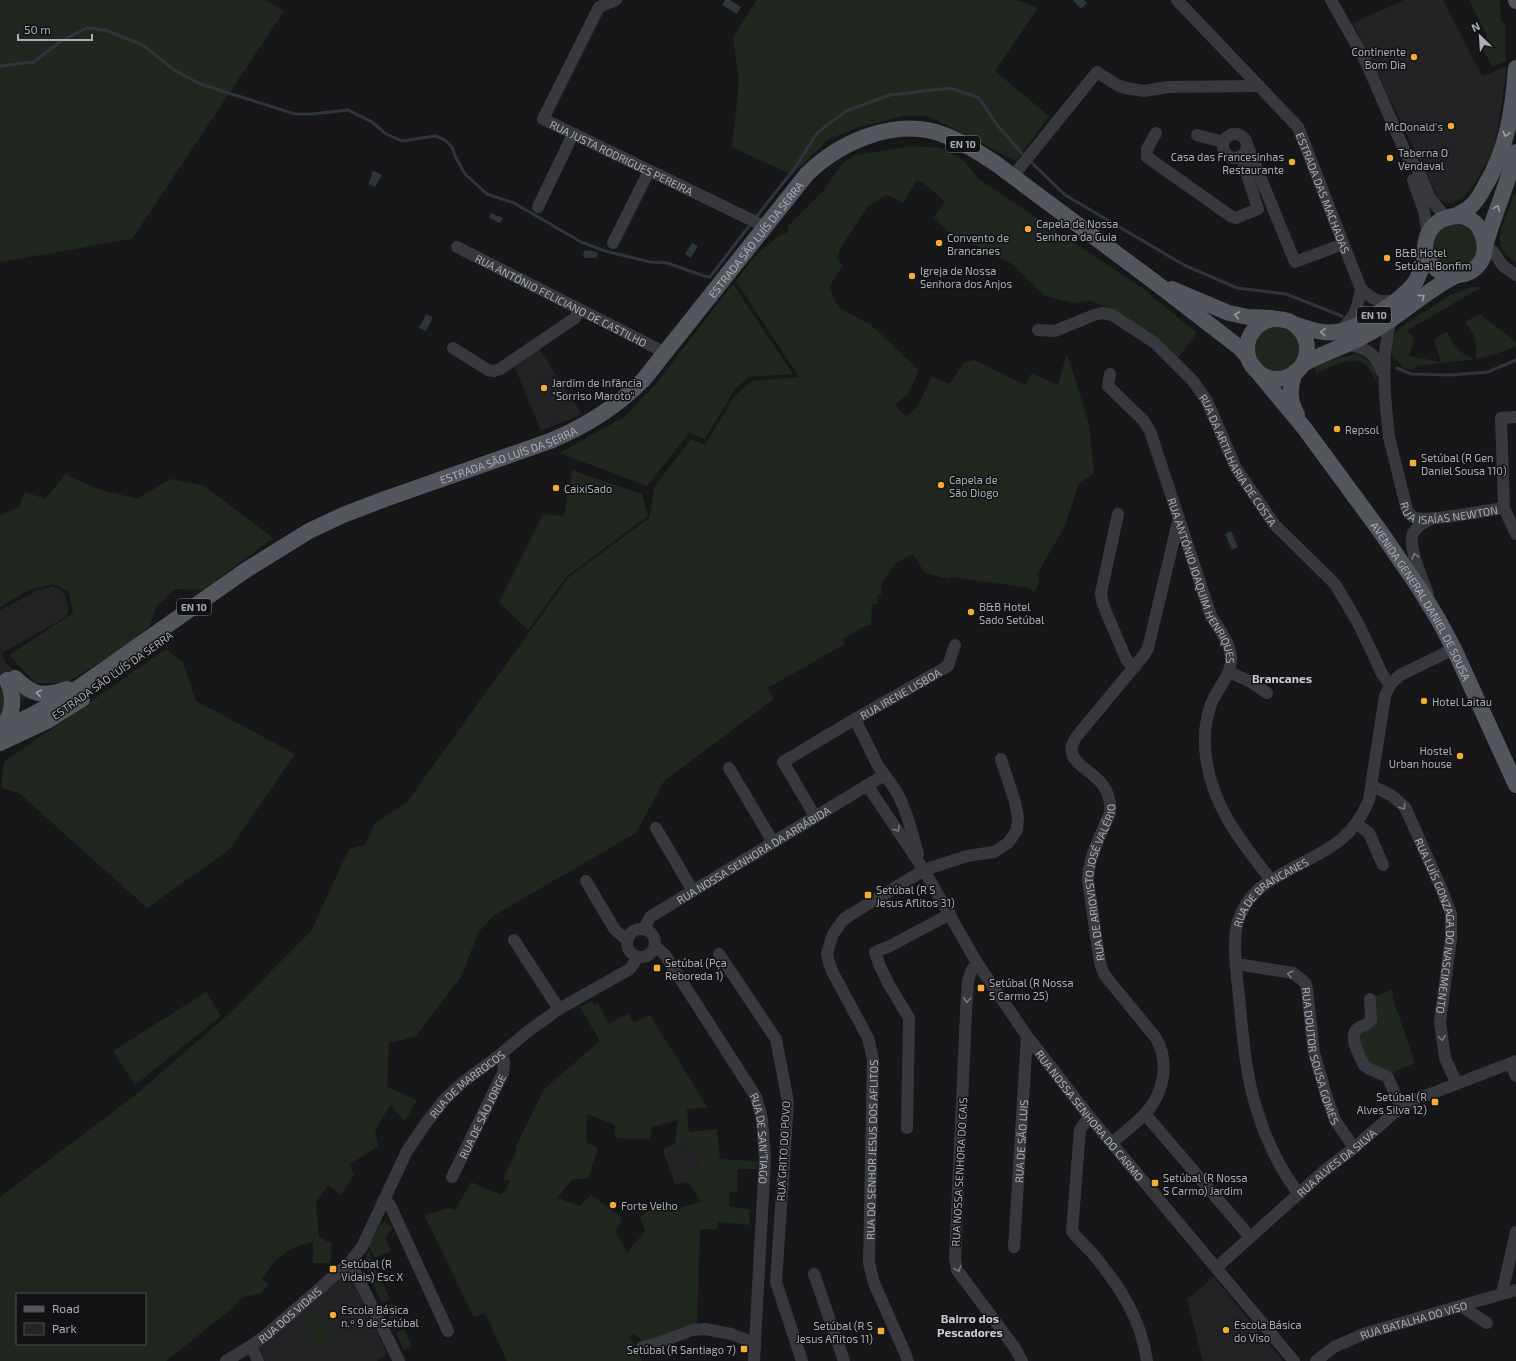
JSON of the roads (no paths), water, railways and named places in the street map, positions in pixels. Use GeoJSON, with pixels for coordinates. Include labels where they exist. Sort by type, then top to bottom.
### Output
{"type":"FeatureCollection","features":[{"type":"Feature","properties":{"kind":"main road"},"geometry":{"type":"LineString","coordinates":[[1428,236],[1432,228],[1438,222],[1468,208],[1479,196],[1494,170],[1505,142],[1513,103],[1516,68]]}},
{"type":"Feature","properties":{"kind":"main road","name":"ESTRADA SÃO LUÍS DA SERRA"},"geometry":{"type":"LineString","coordinates":[[0,730],[28,718],[68,695],[262,559],[309,531],[362,508],[575,431],[597,418],[632,392],[666,354],[799,183],[816,166],[839,149],[865,137],[884,132],[924,130],[947,136],[975,150],[1013,176],[1156,283],[1240,348],[1250,361]]}},
{"type":"Feature","properties":{"kind":"main road"},"geometry":{"type":"LineString","coordinates":[[1474,268],[1480,263],[1484,253],[1493,216],[1504,189],[1516,152]]}},
{"type":"Feature","properties":{"kind":"main road"},"geometry":{"type":"LineString","coordinates":[[1450,217],[1468,218],[1477,225],[1482,234],[1485,246]]}},
{"type":"Feature","properties":{"kind":"main road","name":"EN 10"},"geometry":{"type":"LineString","coordinates":[[1250,361],[1258,372],[1267,377],[1277,379],[1285,378],[1344,337],[1354,327],[1397,300],[1415,282],[1426,255],[1425,247],[1428,236]]}},
{"type":"Feature","properties":{"kind":"main road"},"geometry":{"type":"LineString","coordinates":[[1426,255],[1430,264],[1438,271],[1446,275],[1455,276]]}},
{"type":"Feature","properties":{"kind":"main road","name":"EN 10"},"geometry":{"type":"LineString","coordinates":[[1276,318],[1286,320],[1296,326],[1314,331],[1336,332],[1344,337],[1364,337],[1391,320],[1440,284],[1474,268]]}},
{"type":"Feature","properties":{"kind":"main road","name":"ESTRADA SÃO LUÍS DA SERRA"},"geometry":{"type":"LineString","coordinates":[[1156,283],[1229,313],[1248,317],[1276,318]]}},
{"type":"Feature","properties":{"kind":"main road"},"geometry":{"type":"LineString","coordinates":[[1276,318],[1266,320],[1258,325],[1251,332],[1246,347],[1250,361],[1304,429]]}},
{"type":"Feature","properties":{"kind":"main road"},"geometry":{"type":"LineString","coordinates":[[1296,326],[1304,335],[1307,353],[1299,368],[1290,392],[1292,405],[1304,429]]}},
{"type":"Feature","properties":{"kind":"main road","name":"AVENIDA GENERAL DANIEL DE SOUSA"},"geometry":{"type":"LineString","coordinates":[[1304,429],[1380,531],[1420,588],[1454,649],[1516,785]]}},
{"type":"Feature","properties":{"kind":"main road","name":"ESTRADA SÃO LUÍS DA SERRA"},"geometry":{"type":"LineString","coordinates":[[0,743],[38,726],[68,708],[99,687],[271,559],[325,526],[362,508]]}},
{"type":"Feature","properties":{"kind":"main road"},"geometry":{"type":"LineString","coordinates":[[0,730],[10,716],[12,705],[11,679],[28,690],[47,695],[71,688],[101,673]]}},
{"type":"Feature","properties":{"kind":"street","name":"RUA JUSTA RODRIGUES PEREIRA"},"geometry":{"type":"LineString","coordinates":[[616,0],[600,7],[543,119],[766,227]]}},
{"type":"Feature","properties":{"kind":"street","name":"ESTRADA DAS MACHADAS"},"geometry":{"type":"LineString","coordinates":[[1177,0],[1298,127],[1360,289],[1357,309],[1344,337]]}},
{"type":"Feature","properties":{"kind":"street"},"geometry":{"type":"LineString","coordinates":[[1327,0],[1337,12]]}},
{"type":"Feature","properties":{"kind":"street"},"geometry":{"type":"LineString","coordinates":[[1331,0],[1365,60],[1406,154],[1409,168],[1424,211],[1428,236]]}},
{"type":"Feature","properties":{"kind":"street"},"geometry":{"type":"LineString","coordinates":[[1013,176],[1097,72],[1117,85],[1144,91],[1168,87],[1259,86]]}},
{"type":"Feature","properties":{"kind":"street"},"geometry":{"type":"LineString","coordinates":[[1156,133],[1147,149],[1147,157],[1232,218],[1236,218],[1258,209],[1241,156]]}},
{"type":"Feature","properties":{"kind":"street"},"geometry":{"type":"LineString","coordinates":[[538,207],[573,134]]}},
{"type":"Feature","properties":{"kind":"street"},"geometry":{"type":"LineString","coordinates":[[1246,142],[1246,150],[1241,156],[1229,156],[1223,150],[1224,142],[1228,136],[1235,134],[1242,136],[1246,142],[1296,262],[1343,244]]}},
{"type":"Feature","properties":{"kind":"street"},"geometry":{"type":"LineString","coordinates":[[1197,135],[1224,142]]}},
{"type":"Feature","properties":{"kind":"street"},"geometry":{"type":"LineString","coordinates":[[1406,154],[1416,166],[1430,198],[1450,217]]}},
{"type":"Feature","properties":{"kind":"street"},"geometry":{"type":"LineString","coordinates":[[613,243],[649,171]]}},
{"type":"Feature","properties":{"kind":"street"},"geometry":{"type":"LineString","coordinates":[[1485,246],[1493,251],[1504,266],[1516,275]]}},
{"type":"Feature","properties":{"kind":"street","name":"RUA ANTÓNIO FELICIANO DE CASTILHO"},"geometry":{"type":"LineString","coordinates":[[457,247],[666,354]]}},
{"type":"Feature","properties":{"kind":"street"},"geometry":{"type":"LineString","coordinates":[[1474,268],[1504,266]]}},
{"type":"Feature","properties":{"kind":"street"},"geometry":{"type":"LineString","coordinates":[[1360,289],[1370,297],[1381,302],[1397,300]]}},
{"type":"Feature","properties":{"kind":"street"},"geometry":{"type":"LineString","coordinates":[[453,348],[488,370],[494,371],[500,369],[575,318],[580,310]]}},
{"type":"Feature","properties":{"kind":"street","name":"RUA DA ARTILHARIA DE COSTA"},"geometry":{"type":"LineString","coordinates":[[1038,330],[1055,331],[1094,315],[1102,313],[1112,315],[1155,344],[1193,381],[1208,401],[1236,468],[1274,524],[1335,584],[1358,624],[1382,674],[1390,685]]}},
{"type":"Feature","properties":{"kind":"street","name":"RUA ISAÍAS NEWTON"},"geometry":{"type":"LineString","coordinates":[[1391,320],[1384,350],[1384,378],[1389,437],[1407,510],[1412,516],[1418,519],[1431,519],[1504,508]]}},
{"type":"Feature","properties":{"kind":"street","name":"RUA ISAÍAS NEWTON"},"geometry":{"type":"LineString","coordinates":[[1344,337],[1370,352],[1379,363],[1384,378]]}},
{"type":"Feature","properties":{"kind":"street","name":"RUA ANTÓNIO JOAQUIM HENRIQUES"},"geometry":{"type":"LineString","coordinates":[[1110,374],[1108,386],[1142,420],[1150,431],[1211,616],[1231,651],[1232,662],[1229,672],[1211,703],[1206,724],[1205,743],[1208,767],[1213,790],[1223,813],[1234,831],[1271,880]]}},
{"type":"Feature","properties":{"kind":"street"},"geometry":{"type":"LineString","coordinates":[[1516,417],[1501,418],[1504,508],[1516,534]]}},
{"type":"Feature","properties":{"kind":"street"},"geometry":{"type":"LineString","coordinates":[[1118,514],[1101,592],[1102,601],[1106,612],[1127,661],[1134,667]]}},
{"type":"Feature","properties":{"kind":"street","name":"RUA DE ARIOVISTO JOSÉ VALÉRIO"},"geometry":{"type":"LineString","coordinates":[[1112,1143],[1145,1114],[1158,1093],[1164,1073],[1162,1053],[1160,1045],[1150,1030],[1104,974],[1100,963],[1090,897],[1088,872],[1090,863],[1110,814],[1110,807],[1105,790],[1101,783],[1075,760],[1071,755],[1070,748],[1072,742],[1144,655],[1148,648],[1179,518]]}},
{"type":"Feature","properties":{"kind":"street"},"geometry":{"type":"LineString","coordinates":[[1431,519],[1422,523],[1414,532],[1412,542],[1416,560],[1438,619]]}},
{"type":"Feature","properties":{"kind":"street","name":"RUA IRENE LISBOA"},"geometry":{"type":"LineString","coordinates":[[815,816],[783,762],[855,718],[948,666],[956,646]]}},
{"type":"Feature","properties":{"kind":"street"},"geometry":{"type":"LineString","coordinates":[[1390,685],[1400,675],[1454,649]]}},
{"type":"Feature","properties":{"kind":"street"},"geometry":{"type":"LineString","coordinates":[[1229,672],[1251,682],[1267,693]]}},
{"type":"Feature","properties":{"kind":"street","name":"RUA DE BRANCANES"},"geometry":{"type":"LineString","coordinates":[[1299,1194],[1287,1176],[1270,1144],[1251,1092],[1236,964],[1236,929],[1247,902],[1257,890],[1271,880],[1332,847],[1345,837],[1363,815],[1369,800],[1372,786],[1385,696],[1390,685]]}},
{"type":"Feature","properties":{"kind":"street"},"geometry":{"type":"LineString","coordinates":[[855,718],[877,764],[876,780],[886,812],[924,870]]}},
{"type":"Feature","properties":{"kind":"street","name":"RUA DO SENHOR JESUS DOS AFLITOS"},"geometry":{"type":"LineString","coordinates":[[908,1361],[906,1353],[874,1282],[869,1263],[873,1059],[868,1038],[832,973],[827,953],[833,934],[843,920],[924,870],[967,856],[994,852],[1008,843],[1017,830],[1018,817],[1015,802],[1001,759]]}},
{"type":"Feature","properties":{"kind":"street"},"geometry":{"type":"LineString","coordinates":[[729,768],[773,842]]}},
{"type":"Feature","properties":{"kind":"street"},"geometry":{"type":"LineString","coordinates":[[876,780],[895,787],[904,805],[924,870]]}},
{"type":"Feature","properties":{"kind":"street","name":"RUA NOSSA SENHORA DA ARRÁBIDA"},"geometry":{"type":"LineString","coordinates":[[644,929],[650,917],[876,780]]}},
{"type":"Feature","properties":{"kind":"street","name":"RUA LUÍS GONZAGA DO NASCIMENTO"},"geometry":{"type":"LineString","coordinates":[[1372,786],[1391,795],[1405,807],[1442,890],[1451,914],[1452,938],[1440,1022],[1445,1058],[1457,1084]]}},
{"type":"Feature","properties":{"kind":"street"},"geometry":{"type":"LineString","coordinates":[[886,812],[892,813],[904,805]]}},
{"type":"Feature","properties":{"kind":"street"},"geometry":{"type":"LineString","coordinates":[[1357,824],[1369,834],[1383,865]]}},
{"type":"Feature","properties":{"kind":"street"},"geometry":{"type":"LineString","coordinates":[[656,828],[693,891]]}},
{"type":"Feature","properties":{"kind":"street","name":"RUA NOSSA SENHORA DO CARMO"},"geometry":{"type":"LineString","coordinates":[[924,870],[977,963],[1028,1036],[1089,1116],[1294,1361]]}},
{"type":"Feature","properties":{"kind":"street"},"geometry":{"type":"LineString","coordinates":[[586,881],[615,930],[627,940]]}},
{"type":"Feature","properties":{"kind":"street"},"geometry":{"type":"LineString","coordinates":[[906,1128],[909,1018],[888,983],[879,964],[876,952],[950,914]]}},
{"type":"Feature","properties":{"kind":"street"},"geometry":{"type":"LineString","coordinates":[[639,929],[644,929],[653,935],[655,946],[651,954],[638,957],[629,951],[627,940],[629,934],[639,929]]}},
{"type":"Feature","properties":{"kind":"street"},"geometry":{"type":"LineString","coordinates":[[514,940],[560,1009]]}},
{"type":"Feature","properties":{"kind":"street","name":"RUA DE SAN'TIAGO"},"geometry":{"type":"LineString","coordinates":[[655,946],[665,955],[756,1097],[762,1119],[764,1160],[754,1361]]}},
{"type":"Feature","properties":{"kind":"street","name":"RUA GRITO DO POVO"},"geometry":{"type":"LineString","coordinates":[[719,954],[776,1038],[788,1102],[776,1282],[802,1361]]}},
{"type":"Feature","properties":{"kind":"street","name":"RUA DE MARROCOS"},"geometry":{"type":"LineString","coordinates":[[350,1262],[362,1247],[407,1151],[445,1099],[463,1082],[501,1054],[527,1032],[560,1009],[630,969],[638,957]]}},
{"type":"Feature","properties":{"kind":"street","name":"RUA NOSSA SENHORA DO CAIS"},"geometry":{"type":"LineString","coordinates":[[977,963],[971,971],[968,981],[955,1259],[956,1270],[1015,1348],[1022,1361]]}},
{"type":"Feature","properties":{"kind":"street","name":"RUA DOUTOR SOUSA GOMES"},"geometry":{"type":"LineString","coordinates":[[1236,964],[1293,973],[1305,983],[1316,1064],[1335,1120],[1354,1148]]}},
{"type":"Feature","properties":{"kind":"street"},"geometry":{"type":"LineString","coordinates":[[1370,999],[1371,1020],[1356,1030],[1354,1033],[1354,1041],[1364,1065],[1367,1068],[1385,1075],[1388,1078],[1402,1108]]}},
{"type":"Feature","properties":{"kind":"street","name":"RUA DE SÃO LUIS"},"geometry":{"type":"LineString","coordinates":[[1014,1247],[1028,1036]]}},
{"type":"Feature","properties":{"kind":"street","name":"RUA DE SÃO JORGE"},"geometry":{"type":"LineString","coordinates":[[452,1177],[503,1073],[504,1058],[501,1054]]}},
{"type":"Feature","properties":{"kind":"street"},"geometry":{"type":"LineString","coordinates":[[1513,1063],[1516,1076]]}},
{"type":"Feature","properties":{"kind":"street","name":"RUA ALVES DA SILVA"},"geometry":{"type":"LineString","coordinates":[[1216,1268],[1324,1171],[1402,1108],[1417,1099],[1513,1063]]}},
{"type":"Feature","properties":{"kind":"street"},"geometry":{"type":"LineString","coordinates":[[1145,1114],[1250,1237]]}},
{"type":"Feature","properties":{"kind":"street"},"geometry":{"type":"LineString","coordinates":[[1089,1116],[1080,1130],[1072,1228],[1074,1235],[1088,1249],[1121,1291],[1140,1329],[1147,1361]]}},
{"type":"Feature","properties":{"kind":"street"},"geometry":{"type":"LineString","coordinates":[[383,1201],[390,1205],[448,1332]]}},
{"type":"Feature","properties":{"kind":"street"},"geometry":{"type":"LineString","coordinates":[[375,1217],[387,1219],[399,1226]]}},
{"type":"Feature","properties":{"kind":"street"},"geometry":{"type":"LineString","coordinates":[[1502,1294],[1516,1232]]}},
{"type":"Feature","properties":{"kind":"street"},"geometry":{"type":"LineString","coordinates":[[350,1262],[396,1360]]}},
{"type":"Feature","properties":{"kind":"street","name":"RUA DOS VIDAIS"},"geometry":{"type":"LineString","coordinates":[[226,1361],[266,1336],[350,1262]]}},
{"type":"Feature","properties":{"kind":"street"},"geometry":{"type":"LineString","coordinates":[[814,1274],[844,1361]]}},
{"type":"Feature","properties":{"kind":"street","name":"RUA BATALHA DO VISO"},"geometry":{"type":"LineString","coordinates":[[1316,1361],[1334,1347],[1366,1333],[1516,1290]]}},
{"type":"Feature","properties":{"kind":"street"},"geometry":{"type":"LineString","coordinates":[[1461,1306],[1487,1323]]}},
{"type":"Feature","properties":{"kind":"street"},"geometry":{"type":"LineString","coordinates":[[642,1347],[658,1344],[692,1330],[705,1329],[731,1334],[755,1343]]}},
{"type":"Feature","properties":{"kind":"street"},"geometry":{"type":"LineString","coordinates":[[251,1346],[258,1361]]}},
{"type":"Feature","properties":{"kind":"waterway"},"geometry":{"type":"LineString","coordinates":[[0,66],[34,62],[61,41],[87,28],[105,30],[143,45],[174,70],[200,84],[295,114],[312,114],[348,110],[372,122],[386,134],[402,141],[435,136],[445,140],[452,147],[455,156],[465,174],[487,194],[514,203],[581,242],[605,251],[650,262],[667,263],[704,276],[710,277],[749,226]]}},
{"type":"Feature","properties":{"kind":"waterway"},"geometry":{"type":"LineString","coordinates":[[757,216],[794,169],[818,132],[846,111],[890,95],[950,88],[979,98],[998,126],[1024,156]]}},
{"type":"Feature","properties":{"kind":"waterway"},"geometry":{"type":"LineString","coordinates":[[1031,162],[1065,195],[1184,265],[1237,288],[1286,294],[1342,316]]}},
{"type":"Feature","properties":{"kind":"waterway"},"geometry":{"type":"LineString","coordinates":[[1397,368],[1411,374],[1450,375],[1488,372],[1516,360]]}},
{"type":"Feature","properties":{"kind":"place","name":"Continente Bom Dia"},"geometry":{"type":"Point","coordinates":[1414,57]}},
{"type":"Feature","properties":{"kind":"place","name":"McDonald's"},"geometry":{"type":"Point","coordinates":[1451,126]}},
{"type":"Feature","properties":{"kind":"place","name":"Taberna O Vendaval"},"geometry":{"type":"Point","coordinates":[1390,158]}},
{"type":"Feature","properties":{"kind":"place","name":"Casa das Francesinhas Restaurante"},"geometry":{"type":"Point","coordinates":[1292,162]}},
{"type":"Feature","properties":{"kind":"place","name":"Capela de Nossa Senhora da Guia"},"geometry":{"type":"Point","coordinates":[1028,229]}},
{"type":"Feature","properties":{"kind":"place","name":"Convento de Brancanes"},"geometry":{"type":"Point","coordinates":[939,243]}},
{"type":"Feature","properties":{"kind":"place","name":"B&B Hotel Setúbal Bonfim"},"geometry":{"type":"Point","coordinates":[1387,258]}},
{"type":"Feature","properties":{"kind":"place","name":"Igreja de Nossa Senhora dos Anjos"},"geometry":{"type":"Point","coordinates":[912,276]}},
{"type":"Feature","properties":{"kind":"place","name":"Jardim de Infância \"Sorriso Maroto\""},"geometry":{"type":"Point","coordinates":[544,388]}},
{"type":"Feature","properties":{"kind":"place","name":"Repsol"},"geometry":{"type":"Point","coordinates":[1337,429]}},
{"type":"Feature","properties":{"kind":"place","name":"Setúbal (R Gen Daniel Sousa 110)"},"geometry":{"type":"Point","coordinates":[1413,463]}},
{"type":"Feature","properties":{"kind":"place","name":"Capela de São Diogo"},"geometry":{"type":"Point","coordinates":[941,485]}},
{"type":"Feature","properties":{"kind":"place","name":"CaixiSado"},"geometry":{"type":"Point","coordinates":[556,488]}},
{"type":"Feature","properties":{"kind":"place","name":"B&B Hotel Sado Setúbal"},"geometry":{"type":"Point","coordinates":[971,612]}},
{"type":"Feature","properties":{"kind":"place","name":"Hotel Laitau"},"geometry":{"type":"Point","coordinates":[1424,701]}},
{"type":"Feature","properties":{"kind":"place","name":"Hostel Urban house"},"geometry":{"type":"Point","coordinates":[1460,756]}},
{"type":"Feature","properties":{"kind":"place","name":"Setúbal (R S Jesus Aflitos 31)"},"geometry":{"type":"Point","coordinates":[868,895]}},
{"type":"Feature","properties":{"kind":"place","name":"Setúbal (Pça Reboreda 1)"},"geometry":{"type":"Point","coordinates":[657,968]}},
{"type":"Feature","properties":{"kind":"place","name":"Setúbal (R Nossa S Carmo 25)"},"geometry":{"type":"Point","coordinates":[981,988]}},
{"type":"Feature","properties":{"kind":"place","name":"Setúbal (R Alves Silva 12)"},"geometry":{"type":"Point","coordinates":[1435,1102]}},
{"type":"Feature","properties":{"kind":"place","name":"Setúbal (R Nossa S Carmo) Jardim"},"geometry":{"type":"Point","coordinates":[1155,1183]}},
{"type":"Feature","properties":{"kind":"place","name":"Forte Velho"},"geometry":{"type":"Point","coordinates":[613,1205]}},
{"type":"Feature","properties":{"kind":"place","name":"Setúbal (R Vidais) Esc X"},"geometry":{"type":"Point","coordinates":[333,1269]}},
{"type":"Feature","properties":{"kind":"place","name":"Escola Básica n.º 9 de Setúbal"},"geometry":{"type":"Point","coordinates":[333,1315]}},
{"type":"Feature","properties":{"kind":"place","name":"Escola Básica do Viso"},"geometry":{"type":"Point","coordinates":[1226,1330]}},
{"type":"Feature","properties":{"kind":"place","name":"Setúbal (R S Jesus Aflitos 11)"},"geometry":{"type":"Point","coordinates":[881,1331]}},
{"type":"Feature","properties":{"kind":"place","name":"Setúbal (R Santiago 7)"},"geometry":{"type":"Point","coordinates":[744,1349]}},
{"type":"Feature","properties":{"kind":"district","name":"Brancanes"},"geometry":{"type":"Point","coordinates":[1282,678]}},
{"type":"Feature","properties":{"kind":"district","name":"Bairro dos Pescadores"},"geometry":{"type":"Point","coordinates":[970,1325]}}]}
